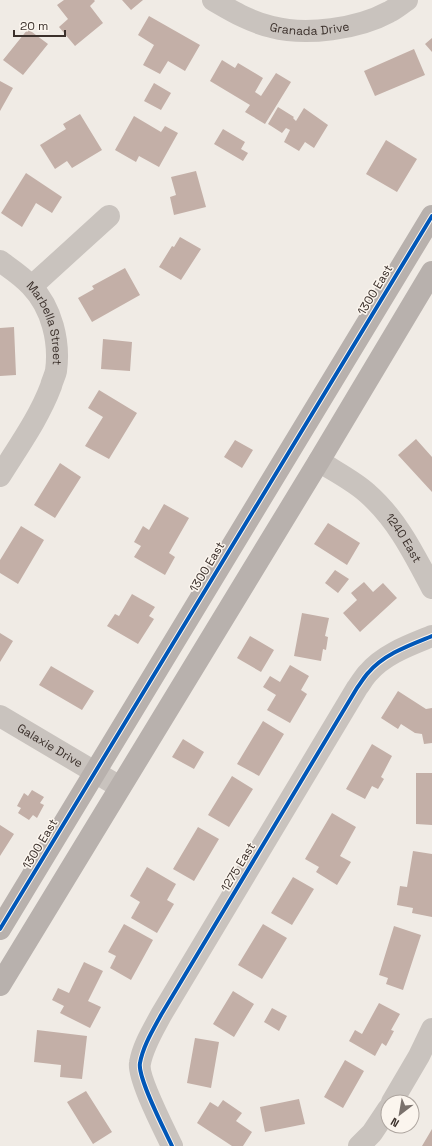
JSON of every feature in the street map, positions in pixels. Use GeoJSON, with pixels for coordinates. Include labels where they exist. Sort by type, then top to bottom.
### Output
{"type":"FeatureCollection","features":[{"type":"Feature","properties":{"kind":"main road","name":"1300 East"},"geometry":{"type":"LineString","coordinates":[[0,929],[432,216]]}},
{"type":"Feature","properties":{"kind":"main road"},"geometry":{"type":"LineString","coordinates":[[0,985],[319,461],[432,272]]}},
{"type":"Feature","properties":{"kind":"street","name":"Granada Drive"},"geometry":{"type":"LineString","coordinates":[[213,0],[241,16],[266,25],[304,32],[333,30],[362,22],[389,12],[407,0]]}},
{"type":"Feature","properties":{"kind":"street"},"geometry":{"type":"LineString","coordinates":[[32,286],[109,216]]}},
{"type":"Feature","properties":{"kind":"street","name":"Marbella Street"},"geometry":{"type":"LineString","coordinates":[[0,262],[17,273],[32,286],[44,305],[53,324],[57,345],[56,372],[46,397],[0,476]]}},
{"type":"Feature","properties":{"kind":"street","name":"1240 East"},"geometry":{"type":"LineString","coordinates":[[319,461],[367,492],[394,521],[415,555],[432,588]]}},
{"type":"Feature","properties":{"kind":"street","name":"1275 East"},"geometry":{"type":"LineString","coordinates":[[172,1146],[147,1090],[140,1064],[155,1027],[357,688],[368,672],[383,660],[405,647],[432,636]]}},
{"type":"Feature","properties":{"kind":"street","name":"Galaxie Drive"},"geometry":{"type":"LineString","coordinates":[[0,716],[120,787]]}},
{"type":"Feature","properties":{"kind":"street"},"geometry":{"type":"LineString","coordinates":[[397,1094],[419,1056],[432,1029]]}},
{"type":"Feature","properties":{"kind":"street"},"geometry":{"type":"LineString","coordinates":[[359,1146],[372,1133],[380,1121]]}},
{"type":"Feature","properties":{"kind":"building"},"geometry":{"type":"Polygon","coordinates":[[[64,0],[94,0],[95,1],[90,6],[103,23],[75,46],[59,27],[68,19],[57,5],[64,0]]]}},
{"type":"Feature","properties":{"kind":"building"},"geometry":{"type":"Polygon","coordinates":[[[122,0],[143,0],[131,10],[122,0]]]}},
{"type":"Feature","properties":{"kind":"building"},"geometry":{"type":"Polygon","coordinates":[[[149,16],[200,45],[185,71],[168,61],[160,74],[143,65],[154,45],[138,35],[149,16]]]}},
{"type":"Feature","properties":{"kind":"building"},"geometry":{"type":"Polygon","coordinates":[[[28,29],[48,44],[23,75],[3,60],[28,29]]]}},
{"type":"Feature","properties":{"kind":"building"},"geometry":{"type":"Polygon","coordinates":[[[432,38],[432,52],[425,44],[432,38]]]}},
{"type":"Feature","properties":{"kind":"building"},"geometry":{"type":"Polygon","coordinates":[[[414,49],[425,75],[375,96],[364,71],[414,49]]]}},
{"type":"Feature","properties":{"kind":"building"},"geometry":{"type":"Polygon","coordinates":[[[222,60],[235,68],[238,63],[263,78],[255,92],[261,96],[276,73],[291,82],[265,124],[245,112],[250,105],[210,81],[222,60]]]}},
{"type":"Feature","properties":{"kind":"building"},"geometry":{"type":"Polygon","coordinates":[[[0,81],[13,88],[0,111],[0,81]]]}},
{"type":"Feature","properties":{"kind":"building"},"geometry":{"type":"Polygon","coordinates":[[[154,83],[171,93],[161,110],[144,101],[154,83]]]}},
{"type":"Feature","properties":{"kind":"building"},"geometry":{"type":"Polygon","coordinates":[[[278,107],[294,117],[293,118],[296,121],[304,108],[328,125],[314,148],[305,142],[299,151],[284,142],[290,130],[286,128],[282,133],[268,124],[278,107]]]}},
{"type":"Feature","properties":{"kind":"building"},"geometry":{"type":"Polygon","coordinates":[[[80,114],[102,150],[72,168],[67,161],[55,169],[40,145],[66,129],[63,124],[80,114]]]}},
{"type":"Feature","properties":{"kind":"building"},"geometry":{"type":"Polygon","coordinates":[[[134,116],[161,132],[165,126],[178,133],[159,167],[139,156],[136,162],[115,150],[134,116]]]}},
{"type":"Feature","properties":{"kind":"building"},"geometry":{"type":"Polygon","coordinates":[[[223,129],[245,142],[241,149],[248,153],[243,161],[214,144],[223,129]]]}},
{"type":"Feature","properties":{"kind":"building"},"geometry":{"type":"Polygon","coordinates":[[[386,140],[417,159],[397,192],[366,174],[386,140]]]}},
{"type":"Feature","properties":{"kind":"building"},"geometry":{"type":"Polygon","coordinates":[[[196,171],[206,207],[174,215],[170,197],[176,195],[171,177],[196,171]]]}},
{"type":"Feature","properties":{"kind":"building"},"geometry":{"type":"Polygon","coordinates":[[[26,173],[62,197],[52,213],[36,203],[22,227],[1,213],[26,173]]]}},
{"type":"Feature","properties":{"kind":"building"},"geometry":{"type":"Polygon","coordinates":[[[180,237],[201,249],[181,280],[159,267],[172,246],[174,247],[180,237]]]}},
{"type":"Feature","properties":{"kind":"building"},"geometry":{"type":"Polygon","coordinates":[[[125,268],[140,295],[92,322],[78,298],[94,289],[92,286],[125,268]]]}},
{"type":"Feature","properties":{"kind":"building"},"geometry":{"type":"Polygon","coordinates":[[[14,327],[16,375],[0,376],[0,328],[14,327]]]}},
{"type":"Feature","properties":{"kind":"building"},"geometry":{"type":"Polygon","coordinates":[[[103,339],[132,342],[130,371],[101,369],[103,339]]]}},
{"type":"Feature","properties":{"kind":"building"},"geometry":{"type":"Polygon","coordinates":[[[99,390],[137,413],[109,459],[85,446],[103,417],[88,408],[99,390]]]}},
{"type":"Feature","properties":{"kind":"building"},"geometry":{"type":"Polygon","coordinates":[[[416,439],[432,457],[432,492],[398,455],[416,439]]]}},
{"type":"Feature","properties":{"kind":"building"},"geometry":{"type":"Polygon","coordinates":[[[235,440],[253,450],[242,468],[224,457],[235,440]]]}},
{"type":"Feature","properties":{"kind":"building"},"geometry":{"type":"Polygon","coordinates":[[[60,463],[81,477],[55,518],[34,505],[60,463]]]}},
{"type":"Feature","properties":{"kind":"building"},"geometry":{"type":"Polygon","coordinates":[[[164,504],[189,518],[169,553],[175,557],[165,575],[134,557],[141,546],[134,542],[143,526],[149,530],[164,504]]]}},
{"type":"Feature","properties":{"kind":"building"},"geometry":{"type":"Polygon","coordinates":[[[328,523],[360,543],[347,565],[314,544],[328,523]]]}},
{"type":"Feature","properties":{"kind":"building"},"geometry":{"type":"Polygon","coordinates":[[[21,526],[44,540],[18,584],[0,573],[0,560],[21,526]]]}},
{"type":"Feature","properties":{"kind":"building"},"geometry":{"type":"Polygon","coordinates":[[[335,570],[349,579],[338,593],[325,583],[335,570]]]}},
{"type":"Feature","properties":{"kind":"building"},"geometry":{"type":"Polygon","coordinates":[[[364,582],[373,592],[383,583],[397,598],[360,632],[343,613],[357,600],[351,593],[364,582]]]}},
{"type":"Feature","properties":{"kind":"building"},"geometry":{"type":"Polygon","coordinates":[[[132,594],[155,607],[149,616],[154,619],[138,644],[107,626],[115,614],[119,616],[132,594]]]}},
{"type":"Feature","properties":{"kind":"building"},"geometry":{"type":"Polygon","coordinates":[[[302,613],[329,618],[325,636],[328,637],[326,650],[323,649],[321,661],[294,656],[302,613]]]}},
{"type":"Feature","properties":{"kind":"building"},"geometry":{"type":"Polygon","coordinates":[[[0,633],[13,641],[0,662],[0,633]]]}},
{"type":"Feature","properties":{"kind":"building"},"geometry":{"type":"Polygon","coordinates":[[[250,636],[274,650],[261,672],[237,658],[250,636]]]}},
{"type":"Feature","properties":{"kind":"building"},"geometry":{"type":"Polygon","coordinates":[[[290,665],[309,676],[301,690],[307,694],[290,723],[267,710],[276,695],[263,687],[270,676],[280,682],[290,665]]]}},
{"type":"Feature","properties":{"kind":"building"},"geometry":{"type":"Polygon","coordinates":[[[51,666],[94,691],[82,710],[39,685],[51,666]]]}},
{"type":"Feature","properties":{"kind":"building"},"geometry":{"type":"Polygon","coordinates":[[[398,691],[426,709],[432,708],[432,743],[424,744],[422,734],[415,733],[401,724],[398,729],[381,718],[398,691]]]}},
{"type":"Feature","properties":{"kind":"building"},"geometry":{"type":"Polygon","coordinates":[[[263,721],[284,734],[259,776],[237,764],[263,721]]]}},
{"type":"Feature","properties":{"kind":"building"},"geometry":{"type":"Polygon","coordinates":[[[183,739],[204,752],[194,769],[172,757],[183,739]]]}},
{"type":"Feature","properties":{"kind":"building"},"geometry":{"type":"Polygon","coordinates":[[[372,744],[392,756],[381,777],[384,779],[378,789],[372,786],[365,799],[346,789],[372,744]]]}},
{"type":"Feature","properties":{"kind":"building"},"geometry":{"type":"Polygon","coordinates":[[[416,773],[432,773],[432,825],[416,824],[416,773]]]}},
{"type":"Feature","properties":{"kind":"building"},"geometry":{"type":"Polygon","coordinates":[[[232,776],[253,789],[229,827],[208,815],[232,776]]]}},
{"type":"Feature","properties":{"kind":"building"},"geometry":{"type":"Polygon","coordinates":[[[32,790],[44,797],[40,803],[44,805],[37,818],[33,815],[29,820],[18,813],[21,808],[17,806],[24,793],[28,796],[32,790]]]}},
{"type":"Feature","properties":{"kind":"building"},"geometry":{"type":"Polygon","coordinates":[[[332,813],[356,827],[340,856],[351,862],[337,885],[316,872],[319,867],[305,859],[332,813]]]}},
{"type":"Feature","properties":{"kind":"building"},"geometry":{"type":"Polygon","coordinates":[[[0,825],[14,834],[0,856],[0,825]]]}},
{"type":"Feature","properties":{"kind":"building"},"geometry":{"type":"Polygon","coordinates":[[[198,827],[219,839],[194,881],[173,869],[198,827]]]}},
{"type":"Feature","properties":{"kind":"building"},"geometry":{"type":"Polygon","coordinates":[[[413,851],[432,854],[432,917],[412,913],[413,908],[397,905],[400,886],[407,887],[413,851]]]}},
{"type":"Feature","properties":{"kind":"building"},"geometry":{"type":"Polygon","coordinates":[[[147,867],[176,884],[167,900],[174,904],[157,933],[131,918],[140,902],[130,896],[147,867]]]}},
{"type":"Feature","properties":{"kind":"building"},"geometry":{"type":"Polygon","coordinates":[[[293,877],[314,889],[292,925],[271,913],[293,877]]]}},
{"type":"Feature","properties":{"kind":"building"},"geometry":{"type":"Polygon","coordinates":[[[124,924],[153,940],[131,980],[110,968],[116,956],[108,952],[124,924]]]}},
{"type":"Feature","properties":{"kind":"building"},"geometry":{"type":"Polygon","coordinates":[[[263,924],[287,938],[262,979],[238,965],[263,924]]]}},
{"type":"Feature","properties":{"kind":"building"},"geometry":{"type":"Polygon","coordinates":[[[394,926],[421,935],[403,990],[386,984],[388,978],[379,975],[394,926]]]}},
{"type":"Feature","properties":{"kind":"building"},"geometry":{"type":"Polygon","coordinates":[[[84,962],[103,971],[88,1001],[101,1007],[90,1028],[60,1013],[64,1006],[52,1000],[58,988],[69,993],[84,962]]]}},
{"type":"Feature","properties":{"kind":"building"},"geometry":{"type":"Polygon","coordinates":[[[233,991],[254,1004],[234,1037],[213,1024],[233,991]]]}},
{"type":"Feature","properties":{"kind":"building"},"geometry":{"type":"Polygon","coordinates":[[[379,1003],[400,1014],[391,1030],[394,1031],[386,1046],[382,1043],[375,1056],[349,1041],[355,1030],[362,1034],[379,1003]]]}},
{"type":"Feature","properties":{"kind":"building"},"geometry":{"type":"Polygon","coordinates":[[[272,1008],[287,1016],[279,1031],[264,1022],[272,1008]]]}},
{"type":"Feature","properties":{"kind":"building"},"geometry":{"type":"Polygon","coordinates":[[[37,1030],[87,1036],[82,1079],[60,1077],[61,1065],[34,1062],[37,1030]]]}},
{"type":"Feature","properties":{"kind":"building"},"geometry":{"type":"Polygon","coordinates":[[[195,1038],[219,1042],[211,1088],[187,1083],[195,1038]]]}},
{"type":"Feature","properties":{"kind":"building"},"geometry":{"type":"Polygon","coordinates":[[[345,1060],[364,1071],[343,1108],[324,1097],[345,1060]]]}},
{"type":"Feature","properties":{"kind":"building"},"geometry":{"type":"Polygon","coordinates":[[[86,1091],[112,1132],[93,1144],[67,1102],[86,1091]]]}},
{"type":"Feature","properties":{"kind":"building"},"geometry":{"type":"Polygon","coordinates":[[[299,1099],[305,1124],[265,1132],[260,1107],[299,1099]]]}},
{"type":"Feature","properties":{"kind":"building"},"geometry":{"type":"Polygon","coordinates":[[[223,1100],[242,1113],[236,1121],[252,1132],[243,1146],[232,1146],[197,1123],[210,1102],[218,1107],[223,1100]]]}},
{"type":"Feature","properties":{"kind":"building"},"geometry":{"type":"Polygon","coordinates":[[[432,1129],[432,1146],[422,1146],[432,1129]]]}},
{"type":"Feature","properties":{"kind":"cycle path"},"geometry":{"type":"LineString","coordinates":[[0,929],[432,216]]}},
{"type":"Feature","properties":{"kind":"cycle path"},"geometry":{"type":"LineString","coordinates":[[172,1146],[152,1104],[140,1070],[141,1057],[152,1032],[364,678],[374,666],[389,655],[432,636]]}}]}
